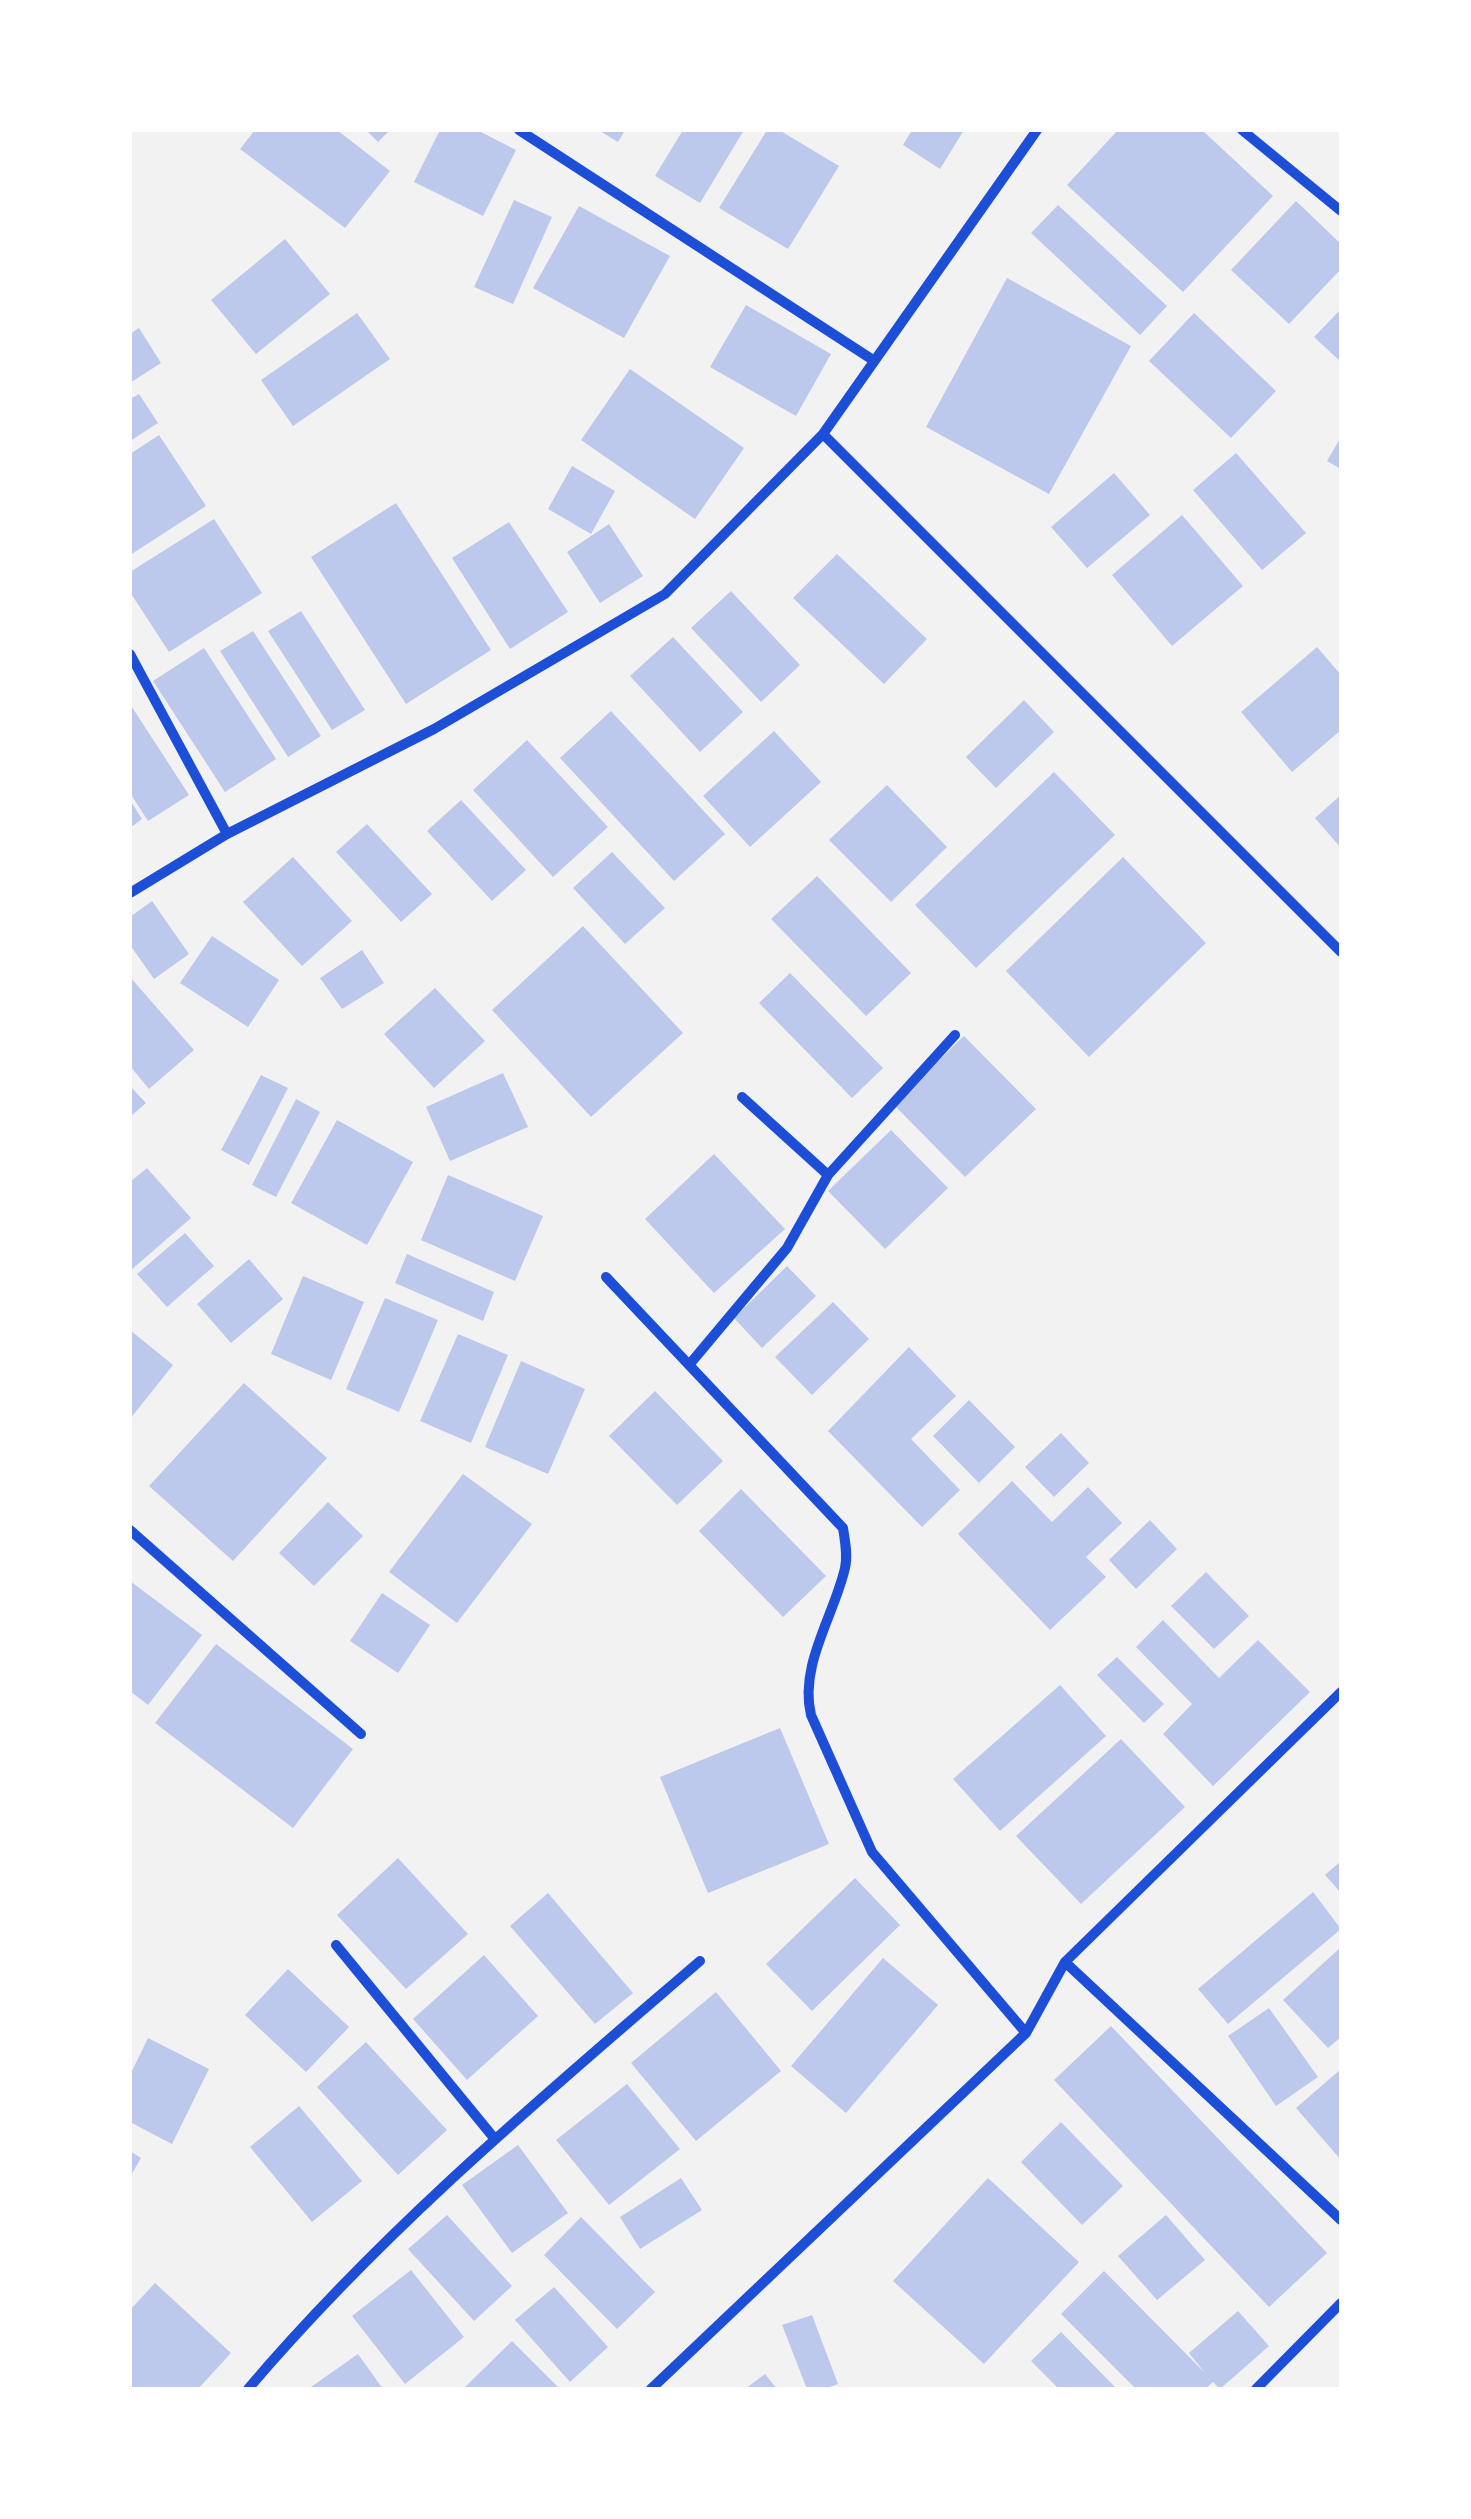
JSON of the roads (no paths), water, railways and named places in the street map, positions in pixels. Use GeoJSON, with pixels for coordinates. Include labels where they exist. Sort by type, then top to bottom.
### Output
{"type":"FeatureCollection","features":[{"type":"Feature","properties":{"kind":"street"},"geometry":{"type":"LineString","coordinates":[[519,130],[873,360]]}},
{"type":"Feature","properties":{"kind":"street"},"geometry":{"type":"LineString","coordinates":[[130,893],[228,834],[434,730],[664,594],[824,434],[1038,130]]}},
{"type":"Feature","properties":{"kind":"street"},"geometry":{"type":"LineString","coordinates":[[1242,130],[1341,211]]}},
{"type":"Feature","properties":{"kind":"street"},"geometry":{"type":"LineString","coordinates":[[824,434],[1341,952]]}},
{"type":"Feature","properties":{"kind":"street"},"geometry":{"type":"LineString","coordinates":[[130,654],[228,834]]}},
{"type":"Feature","properties":{"kind":"street"},"geometry":{"type":"LineString","coordinates":[[689,1365],[788,1248],[828,1174],[955,1036]]}},
{"type":"Feature","properties":{"kind":"street"},"geometry":{"type":"LineString","coordinates":[[742,1097],[828,1174]]}},
{"type":"Feature","properties":{"kind":"street"},"geometry":{"type":"LineString","coordinates":[[606,1277],[844,1528],[845,1569],[811,1674],[806,1696],[811,1714],[872,1852],[1026,2033]]}},
{"type":"Feature","properties":{"kind":"street"},"geometry":{"type":"LineString","coordinates":[[130,1530],[362,1734]]}},
{"type":"Feature","properties":{"kind":"street"},"geometry":{"type":"LineString","coordinates":[[651,2389],[1026,2033],[1065,1962],[1341,1692]]}},
{"type":"Feature","properties":{"kind":"street"},"geometry":{"type":"LineString","coordinates":[[336,1944],[494,2138]]}},
{"type":"Feature","properties":{"kind":"street"},"geometry":{"type":"LineString","coordinates":[[248,2389],[324,2299],[494,2138],[700,1961]]}},
{"type":"Feature","properties":{"kind":"street"},"geometry":{"type":"LineString","coordinates":[[1065,1962],[1341,2220]]}},
{"type":"Feature","properties":{"kind":"street"},"geometry":{"type":"LineString","coordinates":[[1256,2389],[1341,2303]]}}]}
